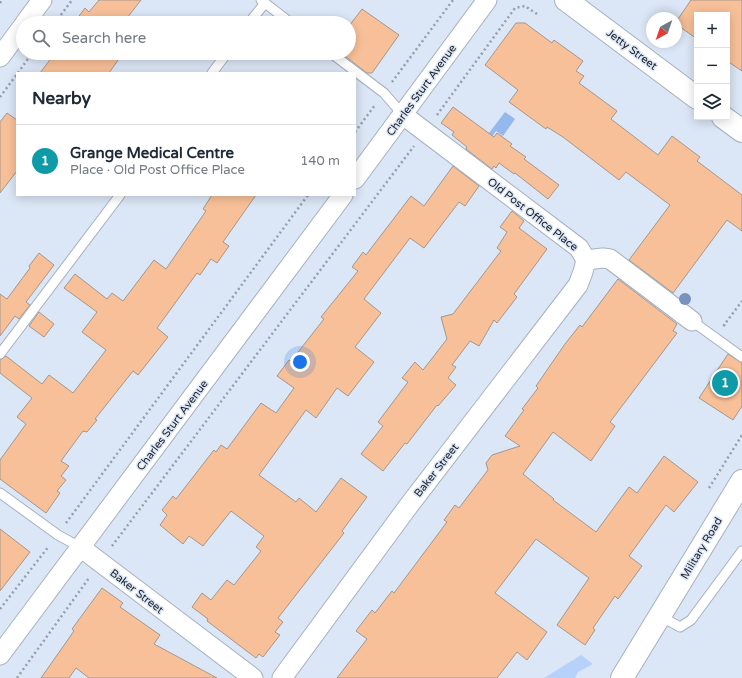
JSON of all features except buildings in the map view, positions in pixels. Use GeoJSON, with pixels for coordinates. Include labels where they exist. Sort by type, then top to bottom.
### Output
{"type":"FeatureCollection","features":[{"type":"Feature","properties":{"kind":"main road","name":"Jetty Street"},"geometry":{"type":"LineString","coordinates":[[566,0],[694,96]]}},
{"type":"Feature","properties":{"kind":"main road"},"geometry":{"type":"LineString","coordinates":[[727,120],[742,131]]}},
{"type":"Feature","properties":{"kind":"main road","name":"Military Road"},"geometry":{"type":"LineString","coordinates":[[622,678],[742,481]]}},
{"type":"Feature","properties":{"kind":"street"},"geometry":{"type":"LineString","coordinates":[[30,16],[42,0]]}},
{"type":"Feature","properties":{"kind":"street","name":"Charles Sturt Avenue"},"geometry":{"type":"LineString","coordinates":[[356,178],[487,0]]}},
{"type":"Feature","properties":{"kind":"street"},"geometry":{"type":"LineString","coordinates":[[0,57],[16,35]]}},
{"type":"Feature","properties":{"kind":"street","name":"Old Post Office Place"},"geometry":{"type":"LineString","coordinates":[[403,115],[579,248],[586,260],[603,258],[610,259],[692,321]]}},
{"type":"Feature","properties":{"kind":"street","name":"Charles Sturt Avenue"},"geometry":{"type":"LineString","coordinates":[[0,655],[342,196]]}},
{"type":"Feature","properties":{"kind":"street","name":"Baker Street"},"geometry":{"type":"LineString","coordinates":[[282,678],[407,508],[578,285],[586,260]]}},
{"type":"Feature","properties":{"kind":"street","name":"Baker Street"},"geometry":{"type":"LineString","coordinates":[[80,547],[252,678]]}},
{"type":"Feature","properties":{"kind":"lane"},"geometry":{"type":"LineString","coordinates":[[253,16],[263,1],[282,16]]}},
{"type":"Feature","properties":{"kind":"lane"},"geometry":{"type":"LineString","coordinates":[[213,72],[222,60]]}},
{"type":"Feature","properties":{"kind":"lane"},"geometry":{"type":"LineString","coordinates":[[340,60],[384,93],[403,115]]}},
{"type":"Feature","properties":{"kind":"lane"},"geometry":{"type":"LineString","coordinates":[[0,354],[119,196]]}},
{"type":"Feature","properties":{"kind":"lane","name":"Old Post Office Place"},"geometry":{"type":"LineString","coordinates":[[692,321],[742,357]]}},
{"type":"Feature","properties":{"kind":"lane"},"geometry":{"type":"LineString","coordinates":[[0,492],[58,535],[80,547]]}},
{"type":"Feature","properties":{"kind":"lane"},"geometry":{"type":"LineString","coordinates":[[660,616],[680,627],[691,620],[742,551]]}},
{"type":"Feature","properties":{"kind":"path"},"geometry":{"type":"LineString","coordinates":[[60,16],[72,0]]}},
{"type":"Feature","properties":{"kind":"path"},"geometry":{"type":"LineString","coordinates":[[356,131],[453,0]]}},
{"type":"Feature","properties":{"kind":"path"},"geometry":{"type":"LineString","coordinates":[[17,678],[100,562],[424,132],[515,8],[525,6],[537,14]]}},
{"type":"Feature","properties":{"kind":"path"},"geometry":{"type":"LineString","coordinates":[[18,72],[27,60]]}},
{"type":"Feature","properties":{"kind":"path"},"geometry":{"type":"LineString","coordinates":[[0,97],[16,75]]}},
{"type":"Feature","properties":{"kind":"path"},"geometry":{"type":"LineString","coordinates":[[0,609],[58,535],[307,196]]}},
{"type":"Feature","properties":{"kind":"path"},"geometry":{"type":"LineString","coordinates":[[730,330],[724,325],[742,301]]}},
{"type":"Feature","properties":{"kind":"path"},"geometry":{"type":"LineString","coordinates":[[709,488],[742,435]]}},
{"type":"Feature","properties":{"kind":"shaded area"},"geometry":{"type":"Polygon","coordinates":[[[505,112],[515,119],[503,136],[496,131],[487,144],[483,141],[505,112]]]}},
{"type":"Feature","properties":{"kind":"shaded area"},"geometry":{"type":"Polygon","coordinates":[[[581,655],[593,664],[578,672],[575,678],[544,678],[581,655]]]}},
{"type":"Feature","properties":{"kind":"place","name":"Grange Medical Centre"},"geometry":{"type":"Point","coordinates":[725,383]}}]}
